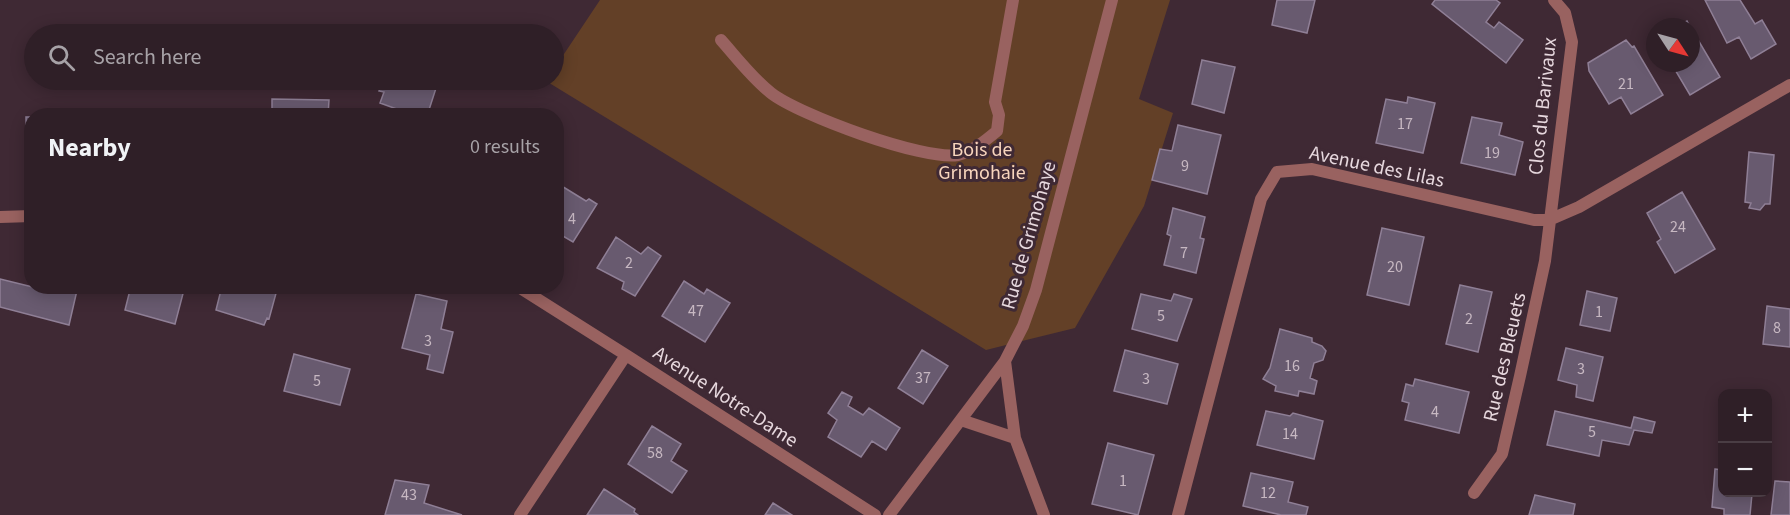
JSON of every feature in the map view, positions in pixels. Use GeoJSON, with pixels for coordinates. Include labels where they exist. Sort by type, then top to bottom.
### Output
{"type":"FeatureCollection","features":[{"type":"Feature","properties":{"kind":"street"},"geometry":{"type":"LineString","coordinates":[[721,40],[756,80],[774,95],[804,111],[926,153],[957,155],[978,147],[997,131],[999,115],[995,102],[1012,0]]}},
{"type":"Feature","properties":{"kind":"street","name":"Rue de Grimohaye"},"geometry":{"type":"LineString","coordinates":[[890,515],[1005,361],[1023,326],[1036,290],[1112,0]]}},
{"type":"Feature","properties":{"kind":"street","name":"Clos du Barivaux"},"geometry":{"type":"LineString","coordinates":[[1549,220],[1572,42],[1565,13],[1554,0]]}},
{"type":"Feature","properties":{"kind":"street","name":"Avenue des Lilas"},"geometry":{"type":"LineString","coordinates":[[1178,515],[1261,199],[1277,172],[1312,170],[1534,220],[1549,220],[1579,207],[1790,85]]}},
{"type":"Feature","properties":{"kind":"street"},"geometry":{"type":"LineString","coordinates":[[0,217],[24,216]]}},
{"type":"Feature","properties":{"kind":"street","name":"Rue des Bleuets"},"geometry":{"type":"LineString","coordinates":[[1474,493],[1502,454],[1545,261],[1549,220]]}},
{"type":"Feature","properties":{"kind":"street"},"geometry":{"type":"LineString","coordinates":[[529,294],[626,356]]}},
{"type":"Feature","properties":{"kind":"street","name":"Avenue Notre-Dame"},"geometry":{"type":"LineString","coordinates":[[520,515],[626,356],[875,515]]}},
{"type":"Feature","properties":{"kind":"street"},"geometry":{"type":"LineString","coordinates":[[1005,361],[1015,438],[1044,515]]}},
{"type":"Feature","properties":{"kind":"street"},"geometry":{"type":"LineString","coordinates":[[961,420],[1015,438]]}},
{"type":"Feature","properties":{"kind":"green space","name":"Bois de Grimohaie"},"geometry":{"type":"Polygon","coordinates":[[[600,0],[1170,0],[1139,99],[1173,113],[1144,206],[1075,328],[986,350],[561,90],[564,90],[564,54],[600,0]]]}},
{"type":"Feature","properties":{"kind":"building"},"geometry":{"type":"Polygon","coordinates":[[[1277,0],[1315,0],[1307,33],[1272,25],[1277,0]]]}},
{"type":"Feature","properties":{"kind":"building"},"geometry":{"type":"Polygon","coordinates":[[[1435,0],[1496,0],[1500,3],[1486,22],[1494,28],[1499,22],[1523,40],[1506,63],[1432,4],[1435,0]]]}},
{"type":"Feature","properties":{"kind":"building"},"geometry":{"type":"Polygon","coordinates":[[[1705,0],[1740,0],[1755,24],[1762,20],[1776,44],[1751,59],[1739,37],[1727,43],[1705,0]]]}},
{"type":"Feature","properties":{"kind":"building"},"geometry":{"type":"Polygon","coordinates":[[[1626,40],[1632,47],[1634,46],[1646,66],[1646,72],[1649,72],[1663,95],[1631,114],[1621,97],[1609,104],[1589,71],[1588,63],[1626,40]]]}},
{"type":"Feature","properties":{"kind":"building"},"geometry":{"type":"Polygon","coordinates":[[[1700,43],[1720,77],[1690,95],[1676,72],[1700,72],[1700,43]]]}},
{"type":"Feature","properties":{"kind":"building"},"geometry":{"type":"Polygon","coordinates":[[[1202,60],[1235,67],[1224,113],[1192,104],[1202,60]]]}},
{"type":"Feature","properties":{"kind":"building"},"geometry":{"type":"Polygon","coordinates":[[[435,90],[430,108],[394,108],[380,103],[384,92],[379,91],[435,90]]]}},
{"type":"Feature","properties":{"kind":"building"},"geometry":{"type":"Polygon","coordinates":[[[1408,97],[1435,103],[1423,153],[1376,143],[1386,99],[1407,103],[1408,97]]]}},
{"type":"Feature","properties":{"kind":"building"},"geometry":{"type":"Polygon","coordinates":[[[272,99],[329,100],[328,108],[272,108],[272,99]]]}},
{"type":"Feature","properties":{"kind":"building"},"geometry":{"type":"Polygon","coordinates":[[[1472,117],[1502,123],[1499,135],[1523,142],[1515,175],[1461,163],[1472,117]]]}},
{"type":"Feature","properties":{"kind":"building"},"geometry":{"type":"Polygon","coordinates":[[[1178,125],[1221,135],[1207,194],[1152,180],[1160,149],[1172,151],[1178,125]]]}},
{"type":"Feature","properties":{"kind":"building"},"geometry":{"type":"Polygon","coordinates":[[[1749,152],[1774,155],[1770,204],[1765,204],[1760,210],[1749,208],[1751,203],[1745,202],[1749,152]]]}},
{"type":"Feature","properties":{"kind":"building"},"geometry":{"type":"Polygon","coordinates":[[[564,187],[586,201],[589,199],[597,204],[573,242],[564,237],[564,187]]]}},
{"type":"Feature","properties":{"kind":"building"},"geometry":{"type":"Polygon","coordinates":[[[1682,192],[1715,249],[1675,273],[1657,242],[1661,239],[1647,213],[1682,192]]]}},
{"type":"Feature","properties":{"kind":"building"},"geometry":{"type":"Polygon","coordinates":[[[1173,208],[1205,217],[1200,238],[1204,239],[1196,273],[1164,265],[1171,236],[1167,234],[1173,208]]]}},
{"type":"Feature","properties":{"kind":"building"},"geometry":{"type":"Polygon","coordinates":[[[1382,228],[1424,237],[1409,305],[1367,295],[1382,228]]]}},
{"type":"Feature","properties":{"kind":"building"},"geometry":{"type":"Polygon","coordinates":[[[616,237],[641,254],[648,247],[661,256],[635,296],[622,289],[624,282],[597,268],[616,237]]]}},
{"type":"Feature","properties":{"kind":"building"},"geometry":{"type":"Polygon","coordinates":[[[0,279],[24,285],[24,294],[76,294],[69,325],[0,307],[0,279]]]}},
{"type":"Feature","properties":{"kind":"building"},"geometry":{"type":"Polygon","coordinates":[[[684,281],[704,294],[707,289],[730,303],[705,342],[662,316],[684,281]]]}},
{"type":"Feature","properties":{"kind":"building"},"geometry":{"type":"Polygon","coordinates":[[[1460,285],[1492,292],[1478,352],[1446,344],[1460,285]]]}},
{"type":"Feature","properties":{"kind":"building"},"geometry":{"type":"Polygon","coordinates":[[[1587,291],[1617,298],[1610,331],[1580,325],[1587,291]]]}},
{"type":"Feature","properties":{"kind":"building"},"geometry":{"type":"Polygon","coordinates":[[[129,294],[183,294],[175,324],[125,310],[129,294]]]}},
{"type":"Feature","properties":{"kind":"building"},"geometry":{"type":"Polygon","coordinates":[[[220,294],[276,294],[269,319],[267,318],[264,325],[216,310],[220,294]]]}},
{"type":"Feature","properties":{"kind":"building"},"geometry":{"type":"Polygon","coordinates":[[[416,294],[447,301],[441,329],[453,332],[443,373],[427,369],[430,355],[402,348],[416,294]]]}},
{"type":"Feature","properties":{"kind":"building"},"geometry":{"type":"Polygon","coordinates":[[[1141,294],[1171,301],[1174,294],[1192,299],[1177,341],[1132,329],[1141,294]]]}},
{"type":"Feature","properties":{"kind":"building"},"geometry":{"type":"Polygon","coordinates":[[[1767,306],[1790,309],[1790,347],[1763,344],[1767,306]]]}},
{"type":"Feature","properties":{"kind":"building"},"geometry":{"type":"Polygon","coordinates":[[[1280,329],[1312,338],[1312,342],[1322,346],[1326,351],[1323,360],[1314,363],[1310,378],[1317,381],[1314,394],[1299,391],[1298,396],[1275,391],[1276,386],[1263,379],[1270,368],[1280,329]]]}},
{"type":"Feature","properties":{"kind":"building"},"geometry":{"type":"Polygon","coordinates":[[[1566,348],[1603,357],[1593,401],[1576,397],[1577,385],[1558,380],[1566,348]]]}},
{"type":"Feature","properties":{"kind":"building"},"geometry":{"type":"Polygon","coordinates":[[[922,350],[948,366],[923,404],[898,388],[922,350]]]}},
{"type":"Feature","properties":{"kind":"building"},"geometry":{"type":"Polygon","coordinates":[[[1125,350],[1178,364],[1167,404],[1114,391],[1125,350]]]}},
{"type":"Feature","properties":{"kind":"building"},"geometry":{"type":"Polygon","coordinates":[[[294,354],[350,369],[340,405],[284,391],[294,354]]]}},
{"type":"Feature","properties":{"kind":"building"},"geometry":{"type":"Polygon","coordinates":[[[1415,379],[1469,392],[1459,433],[1405,420],[1409,403],[1402,401],[1406,384],[1413,386],[1415,379]]]}},
{"type":"Feature","properties":{"kind":"building"},"geometry":{"type":"Polygon","coordinates":[[[842,392],[852,397],[848,406],[863,415],[869,408],[900,428],[886,450],[872,441],[861,457],[828,437],[837,420],[828,413],[842,392]]]}},
{"type":"Feature","properties":{"kind":"building"},"geometry":{"type":"Polygon","coordinates":[[[1266,411],[1290,416],[1293,413],[1323,421],[1314,459],[1257,445],[1266,411]]]}},
{"type":"Feature","properties":{"kind":"building"},"geometry":{"type":"Polygon","coordinates":[[[1555,411],[1631,428],[1634,417],[1655,422],[1652,433],[1634,430],[1629,445],[1602,440],[1599,456],[1547,445],[1555,411]]]}},
{"type":"Feature","properties":{"kind":"building"},"geometry":{"type":"Polygon","coordinates":[[[652,426],[681,444],[671,461],[687,471],[672,493],[628,464],[652,426]]]}},
{"type":"Feature","properties":{"kind":"building"},"geometry":{"type":"Polygon","coordinates":[[[1108,443],[1154,455],[1138,515],[1092,504],[1108,443]]]}},
{"type":"Feature","properties":{"kind":"building"},"geometry":{"type":"Polygon","coordinates":[[[1715,469],[1718,469],[1718,497],[1752,497],[1750,515],[1724,515],[1724,509],[1712,507],[1715,469]]]}},
{"type":"Feature","properties":{"kind":"building"},"geometry":{"type":"Polygon","coordinates":[[[1251,473],[1293,482],[1288,502],[1308,507],[1306,515],[1281,515],[1243,506],[1251,473]]]}},
{"type":"Feature","properties":{"kind":"building"},"geometry":{"type":"Polygon","coordinates":[[[395,480],[429,485],[424,503],[462,515],[385,515],[395,480]]]}},
{"type":"Feature","properties":{"kind":"building"},"geometry":{"type":"Polygon","coordinates":[[[1775,481],[1790,482],[1790,515],[1771,515],[1775,481]]]}},
{"type":"Feature","properties":{"kind":"building"},"geometry":{"type":"Polygon","coordinates":[[[604,489],[635,509],[634,512],[638,515],[587,515],[604,489]]]}},
{"type":"Feature","properties":{"kind":"building"},"geometry":{"type":"Polygon","coordinates":[[[1535,495],[1575,504],[1573,515],[1529,515],[1535,495]]]}},
{"type":"Feature","properties":{"kind":"building"},"geometry":{"type":"Polygon","coordinates":[[[773,503],[792,515],[765,515],[773,503]]]}}]}
